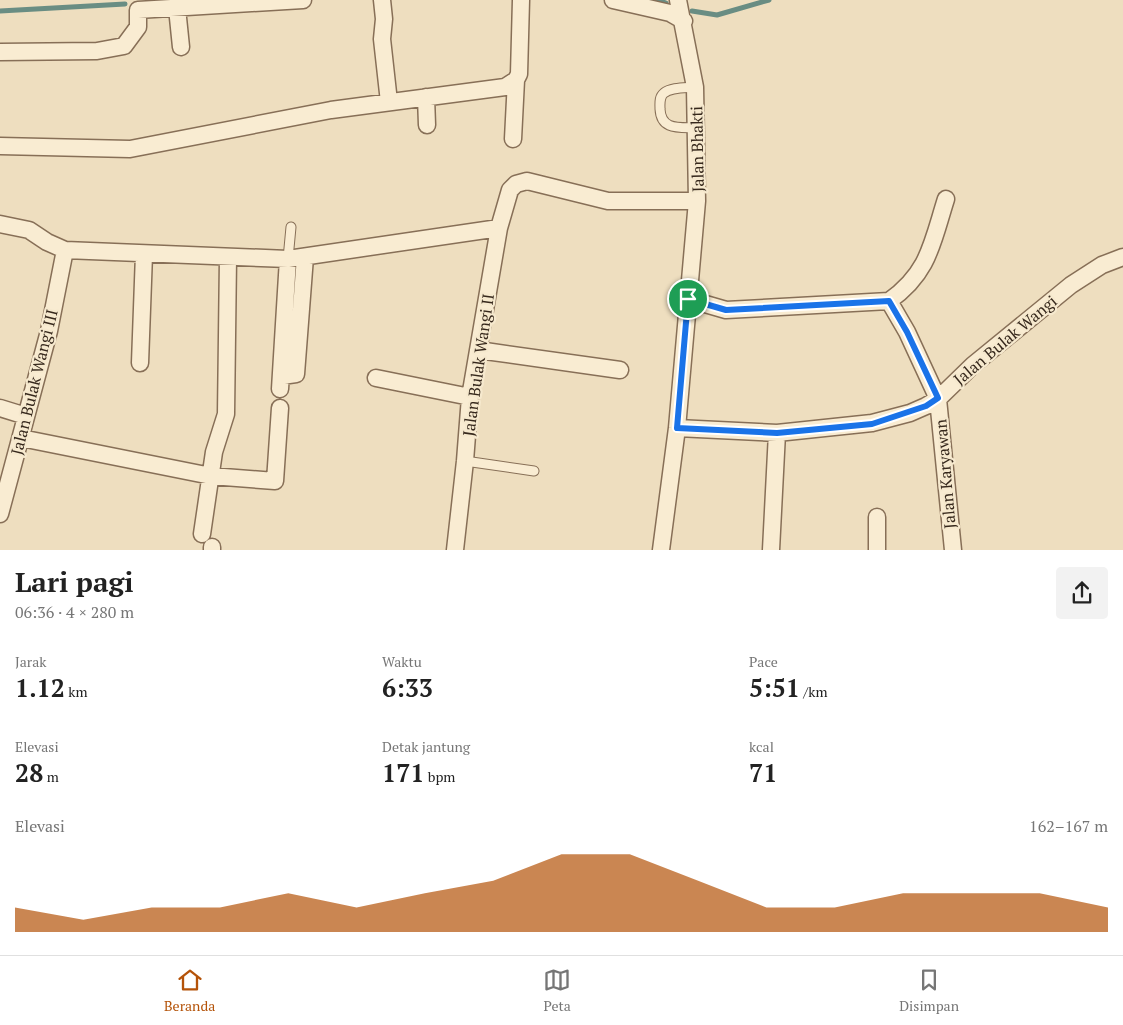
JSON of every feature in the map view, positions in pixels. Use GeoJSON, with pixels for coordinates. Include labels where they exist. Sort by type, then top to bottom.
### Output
{"type":"FeatureCollection","features":[{"type":"Feature","properties":{"kind":"street"},"geometry":{"type":"LineString","coordinates":[[0,52],[97,51],[124,46],[138,26],[138,10],[303,0]]}},
{"type":"Feature","properties":{"kind":"street"},"geometry":{"type":"LineString","coordinates":[[382,0],[384,19],[382,39],[390,102]]}},
{"type":"Feature","properties":{"kind":"street"},"geometry":{"type":"LineString","coordinates":[[513,139],[516,80],[519,74],[520,0]]}},
{"type":"Feature","properties":{"kind":"street"},"geometry":{"type":"LineString","coordinates":[[612,0],[670,13],[684,20]]}},
{"type":"Feature","properties":{"kind":"street","name":"Jalan Bhakti"},"geometry":{"type":"LineString","coordinates":[[660,550],[677,428],[697,201],[695,87],[684,20],[678,0]]}},
{"type":"Feature","properties":{"kind":"street"},"geometry":{"type":"LineString","coordinates":[[177,8],[181,47]]}},
{"type":"Feature","properties":{"kind":"street"},"geometry":{"type":"LineString","coordinates":[[0,146],[130,149],[331,110],[505,87],[516,80]]}},
{"type":"Feature","properties":{"kind":"street"},"geometry":{"type":"LineString","coordinates":[[426,97],[427,125]]}},
{"type":"Feature","properties":{"kind":"street","name":"Jalan Bulak Wangi II"},"geometry":{"type":"LineString","coordinates":[[455,550],[470,397],[499,228],[510,190],[516,184],[527,181],[608,201],[697,201]]}},
{"type":"Feature","properties":{"kind":"street"},"geometry":{"type":"LineString","coordinates":[[688,299],[726,310],[889,301],[906,289],[931,250],[946,199]]}},
{"type":"Feature","properties":{"kind":"street"},"geometry":{"type":"LineString","coordinates":[[0,224],[28,230],[47,242],[65,250],[228,258],[297,258],[499,228]]}},
{"type":"Feature","properties":{"kind":"street","name":"Jalan Bulak Wangi III"},"geometry":{"type":"LineString","coordinates":[[0,514],[50,331],[65,250]]}},
{"type":"Feature","properties":{"kind":"street"},"geometry":{"type":"LineString","coordinates":[[140,363],[144,254]]}},
{"type":"Feature","properties":{"kind":"street","name":"Jalan Bulak Wangi"},"geometry":{"type":"LineString","coordinates":[[677,428],[777,433],[872,424],[926,406],[938,398],[973,365],[1071,285],[1102,265],[1123,257]]}},
{"type":"Feature","properties":{"kind":"street"},"geometry":{"type":"LineString","coordinates":[[209,544],[211,476],[214,452],[226,414],[228,258]]}},
{"type":"Feature","properties":{"kind":"street"},"geometry":{"type":"LineString","coordinates":[[281,383],[297,258]]}},
{"type":"Feature","properties":{"kind":"street"},"geometry":{"type":"LineString","coordinates":[[889,301],[907,332],[938,398]]}},
{"type":"Feature","properties":{"kind":"street"},"geometry":{"type":"LineString","coordinates":[[478,350],[620,370]]}},
{"type":"Feature","properties":{"kind":"street"},"geometry":{"type":"LineString","coordinates":[[376,378],[470,397]]}},
{"type":"Feature","properties":{"kind":"street","name":"Jalan Karyawan"},"geometry":{"type":"LineString","coordinates":[[938,398],[953,550]]}},
{"type":"Feature","properties":{"kind":"street"},"geometry":{"type":"LineString","coordinates":[[0,408],[26,416]]}},
{"type":"Feature","properties":{"kind":"street"},"geometry":{"type":"LineString","coordinates":[[21,438],[211,476],[275,481],[280,408]]}},
{"type":"Feature","properties":{"kind":"street"},"geometry":{"type":"LineString","coordinates":[[771,550],[777,433]]}},
{"type":"Feature","properties":{"kind":"street"},"geometry":{"type":"LineString","coordinates":[[877,517],[877,550]]}},
{"type":"Feature","properties":{"kind":"lane"},"geometry":{"type":"LineString","coordinates":[[695,87],[671,90],[664,93],[660,99],[660,116],[665,123],[674,127],[697,128]]}},
{"type":"Feature","properties":{"kind":"lane"},"geometry":{"type":"LineString","coordinates":[[291,227],[297,258]]}},
{"type":"Feature","properties":{"kind":"lane"},"geometry":{"type":"LineString","coordinates":[[465,461],[534,471]]}},
{"type":"Feature","properties":{"kind":"waterway"},"geometry":{"type":"LineString","coordinates":[[657,0],[666,3]]}},
{"type":"Feature","properties":{"kind":"waterway"},"geometry":{"type":"LineString","coordinates":[[692,11],[717,15],[769,0]]}},
{"type":"Feature","properties":{"kind":"waterway"},"geometry":{"type":"LineString","coordinates":[[0,11],[125,4]]}},
{"type":"Feature","properties":{"kind":"route"},"geometry":{"type":"LineString","coordinates":[[688,299],[726,310],[889,301],[907,332],[938,398],[926,406],[872,424],[777,433],[677,428],[688,299]]}}]}
